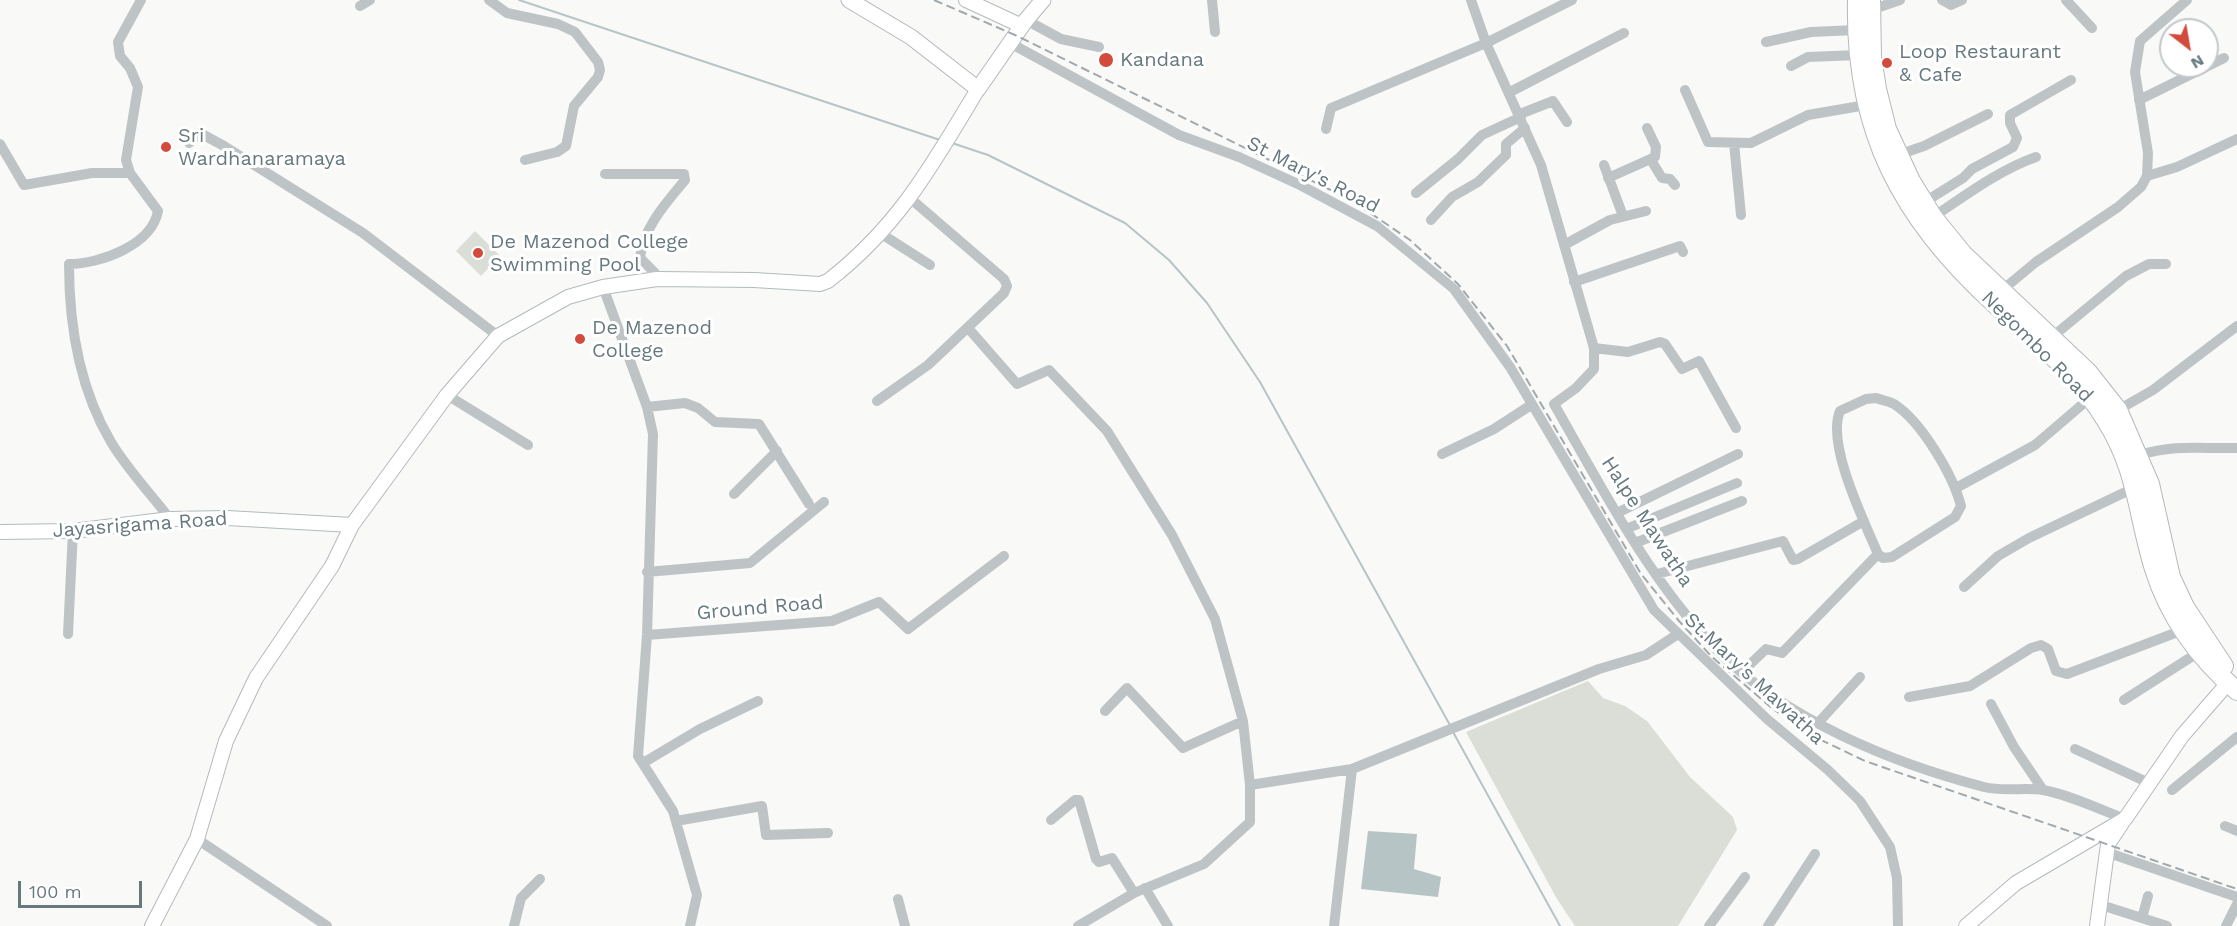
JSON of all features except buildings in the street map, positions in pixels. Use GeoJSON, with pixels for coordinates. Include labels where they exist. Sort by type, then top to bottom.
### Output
{"type":"FeatureCollection","features":[{"type":"Feature","properties":{"kind":"highway","name":"Negombo Road"},"geometry":{"type":"LineString","coordinates":[[1864,5],[1856,30],[1866,105],[1883,156],[1902,193],[1932,240],[2091,398],[2120,447],[2136,487],[2155,574],[2164,597],[2199,652],[2234,684]]}},
{"type":"Feature","properties":{"kind":"highway","name":"Negombo Road"},"geometry":{"type":"LineString","coordinates":[[1864,5],[1877,89],[1887,129],[1898,155],[1928,210],[1963,254],[2088,372],[2118,410],[2150,484],[2171,577],[2185,607],[2234,684]]}},
{"type":"Feature","properties":{"kind":"main road"},"geometry":{"type":"LineString","coordinates":[[849,0],[911,37],[978,89],[1043,0]]}},
{"type":"Feature","properties":{"kind":"street"},"geometry":{"type":"LineString","coordinates":[[141,0],[118,42],[120,56],[130,68],[138,87],[126,160],[130,173],[158,211],[156,223],[136,243],[86,264],[69,264],[69,302],[79,363],[95,412],[112,444],[170,519]]}},
{"type":"Feature","properties":{"kind":"street"},"geometry":{"type":"LineString","coordinates":[[360,6],[370,0]]}},
{"type":"Feature","properties":{"kind":"street"},"geometry":{"type":"LineString","coordinates":[[489,0],[507,13],[558,24],[575,32],[598,62],[600,70],[574,106],[566,146],[557,152],[525,160]]}},
{"type":"Feature","properties":{"kind":"street"},"geometry":{"type":"LineString","coordinates":[[966,0],[1060,39],[1099,47]]}},
{"type":"Feature","properties":{"kind":"street"},"geometry":{"type":"LineString","coordinates":[[1212,0],[1215,32]]}},
{"type":"Feature","properties":{"kind":"street"},"geometry":{"type":"LineString","coordinates":[[1326,129],[1331,108],[1486,43],[1572,0]]}},
{"type":"Feature","properties":{"kind":"street"},"geometry":{"type":"LineString","coordinates":[[1864,5],[1900,0]]}},
{"type":"Feature","properties":{"kind":"street"},"geometry":{"type":"LineString","coordinates":[[1942,0],[1951,5],[1962,0]]}},
{"type":"Feature","properties":{"kind":"street"},"geometry":{"type":"LineString","coordinates":[[2066,0],[2092,28]]}},
{"type":"Feature","properties":{"kind":"street"},"geometry":{"type":"LineString","coordinates":[[2001,291],[2036,262],[2118,207],[2141,187],[2147,176],[2148,153],[2135,72],[2140,41],[2187,0]]}},
{"type":"Feature","properties":{"kind":"street"},"geometry":{"type":"LineString","coordinates":[[1474,1],[1486,43],[1541,165],[1594,348],[1594,369],[1576,388],[1537,416]]}},
{"type":"Feature","properties":{"kind":"street"},"geometry":{"type":"LineString","coordinates":[[1766,42],[1811,32],[1856,30]]}},
{"type":"Feature","properties":{"kind":"street"},"geometry":{"type":"LineString","coordinates":[[1510,92],[1624,33]]}},
{"type":"Feature","properties":{"kind":"street","name":"St Mary's Road"},"geometry":{"type":"LineString","coordinates":[[1010,43],[1179,135],[1300,185],[1377,226],[1455,289],[1510,367],[1537,416]]}},
{"type":"Feature","properties":{"kind":"street"},"geometry":{"type":"LineString","coordinates":[[1791,66],[1808,57],[1858,55]]}},
{"type":"Feature","properties":{"kind":"street"},"geometry":{"type":"LineString","coordinates":[[2139,100],[2224,58]]}},
{"type":"Feature","properties":{"kind":"street"},"geometry":{"type":"LineString","coordinates":[[1928,210],[1972,168],[2013,147],[2017,138],[2010,123],[2010,115],[2071,80]]}},
{"type":"Feature","properties":{"kind":"street"},"geometry":{"type":"LineString","coordinates":[[152,926],[197,839],[226,741],[256,678],[332,566],[352,525],[447,395],[498,336],[568,297],[603,287],[657,279],[754,280],[820,284],[834,276],[880,233],[911,199],[978,89]]}},
{"type":"Feature","properties":{"kind":"street"},"geometry":{"type":"LineString","coordinates":[[1685,90],[1708,142],[1751,143],[1808,115],[1866,105]]}},
{"type":"Feature","properties":{"kind":"street"},"geometry":{"type":"LineString","coordinates":[[1416,193],[1458,159],[1482,135],[1520,115],[1553,101],[1566,122]]}},
{"type":"Feature","properties":{"kind":"street"},"geometry":{"type":"LineString","coordinates":[[1898,155],[1924,146],[1988,114]]}},
{"type":"Feature","properties":{"kind":"street"},"geometry":{"type":"LineString","coordinates":[[1431,220],[1452,197],[1478,182],[1499,162],[1506,155],[1506,144],[1526,128]]}},
{"type":"Feature","properties":{"kind":"street"},"geometry":{"type":"LineString","coordinates":[[1608,178],[1655,157],[1656,147],[1647,128]]}},
{"type":"Feature","properties":{"kind":"street"},"geometry":{"type":"LineString","coordinates":[[189,143],[200,133],[224,146],[363,233],[498,336]]}},
{"type":"Feature","properties":{"kind":"street"},"geometry":{"type":"LineString","coordinates":[[2147,176],[2177,167],[2237,139]]}},
{"type":"Feature","properties":{"kind":"street"},"geometry":{"type":"LineString","coordinates":[[1734,143],[1741,215]]}},
{"type":"Feature","properties":{"kind":"street"},"geometry":{"type":"LineString","coordinates":[[0,144],[4,160],[24,185],[92,172],[130,173]]}},
{"type":"Feature","properties":{"kind":"street"},"geometry":{"type":"LineString","coordinates":[[1928,210],[2021,162],[2037,157]]}},
{"type":"Feature","properties":{"kind":"street"},"geometry":{"type":"LineString","coordinates":[[1651,160],[1662,178],[1670,179],[1674,185]]}},
{"type":"Feature","properties":{"kind":"street"},"geometry":{"type":"LineString","coordinates":[[1604,165],[1623,216]]}},
{"type":"Feature","properties":{"kind":"street"},"geometry":{"type":"LineString","coordinates":[[605,174],[684,174],[685,180],[659,211],[641,249],[640,258],[655,273],[657,279]]}},
{"type":"Feature","properties":{"kind":"street"},"geometry":{"type":"LineString","coordinates":[[877,401],[928,365],[968,328],[977,316],[1004,293],[1007,286],[1004,279],[911,199]]}},
{"type":"Feature","properties":{"kind":"street"},"geometry":{"type":"LineString","coordinates":[[1564,245],[1610,220],[1646,211]]}},
{"type":"Feature","properties":{"kind":"street"},"geometry":{"type":"LineString","coordinates":[[880,233],[930,265]]}},
{"type":"Feature","properties":{"kind":"street"},"geometry":{"type":"LineString","coordinates":[[1574,282],[1680,246],[1683,252]]}},
{"type":"Feature","properties":{"kind":"street"},"geometry":{"type":"LineString","coordinates":[[2052,337],[2126,276],[2149,264],[2166,264]]}},
{"type":"Feature","properties":{"kind":"street"},"geometry":{"type":"LineString","coordinates":[[603,287],[647,407],[653,435],[654,468],[647,572],[647,635],[638,756],[673,811],[697,895],[690,926]]}},
{"type":"Feature","properties":{"kind":"street"},"geometry":{"type":"LineString","coordinates":[[2118,410],[2153,390],[2237,326]]}},
{"type":"Feature","properties":{"kind":"street"},"geometry":{"type":"LineString","coordinates":[[968,328],[1017,384],[1050,370],[1107,431],[1172,535],[1215,619],[1243,721],[1250,785],[1250,822],[1204,864],[1134,893],[1078,926]]}},
{"type":"Feature","properties":{"kind":"street"},"geometry":{"type":"LineString","coordinates":[[1594,348],[1628,352],[1660,342],[1665,344],[1682,369],[1699,361],[1736,428]]}},
{"type":"Feature","properties":{"kind":"street"},"geometry":{"type":"LineString","coordinates":[[447,395],[528,445]]}},
{"type":"Feature","properties":{"kind":"street"},"geometry":{"type":"LineString","coordinates":[[1876,398],[1893,404],[1916,426],[1956,488],[1961,506],[1955,517],[1892,557],[1883,558],[1878,554],[1864,521],[1839,451],[1836,420],[1840,411],[1866,399],[1876,398]]}},
{"type":"Feature","properties":{"kind":"street"},"geometry":{"type":"LineString","coordinates":[[1956,488],[2035,445],[2091,398]]}},
{"type":"Feature","properties":{"kind":"street"},"geometry":{"type":"LineString","coordinates":[[647,407],[685,403],[698,408],[715,422],[759,424],[809,504]]}},
{"type":"Feature","properties":{"kind":"street","name":"Halpe Mawatha"},"geometry":{"type":"LineString","coordinates":[[1554,404],[1635,543],[1717,650],[1742,672],[1818,723],[1876,752],[1987,788],[2043,790],[2125,819]]}},
{"type":"Feature","properties":{"kind":"street"},"geometry":{"type":"LineString","coordinates":[[1442,454],[1494,429],[1531,405]]}},
{"type":"Feature","properties":{"kind":"street","name":"St.Mary's Mawatha"},"geometry":{"type":"LineString","coordinates":[[1537,416],[1654,610],[1860,801],[1890,847],[1897,878],[1898,926]]}},
{"type":"Feature","properties":{"kind":"street"},"geometry":{"type":"LineString","coordinates":[[2139,455],[2194,445],[2237,448]]}},
{"type":"Feature","properties":{"kind":"street"},"geometry":{"type":"LineString","coordinates":[[734,494],[777,451]]}},
{"type":"Feature","properties":{"kind":"street"},"geometry":{"type":"LineString","coordinates":[[1617,513],[1738,454]]}},
{"type":"Feature","properties":{"kind":"street"},"geometry":{"type":"LineString","coordinates":[[1626,529],[1737,483]]}},
{"type":"Feature","properties":{"kind":"street"},"geometry":{"type":"LineString","coordinates":[[1964,586],[1998,556],[2029,538],[2136,487]]}},
{"type":"Feature","properties":{"kind":"street"},"geometry":{"type":"LineString","coordinates":[[1635,543],[1742,501]]}},
{"type":"Feature","properties":{"kind":"street"},"geometry":{"type":"LineString","coordinates":[[647,572],[750,563],[824,502]]}},
{"type":"Feature","properties":{"kind":"street","name":"Jayasrigama Road"},"geometry":{"type":"LineString","coordinates":[[0,532],[73,531],[170,519],[227,518],[352,525]]}},
{"type":"Feature","properties":{"kind":"street"},"geometry":{"type":"LineString","coordinates":[[1657,574],[1783,541],[1793,560],[1798,559],[1864,521]]}},
{"type":"Feature","properties":{"kind":"street"},"geometry":{"type":"LineString","coordinates":[[68,634],[73,531]]}},
{"type":"Feature","properties":{"kind":"street"},"geometry":{"type":"LineString","coordinates":[[1742,672],[1766,649],[1782,653],[1878,554]]}},
{"type":"Feature","properties":{"kind":"street","name":"Ground Road"},"geometry":{"type":"LineString","coordinates":[[647,635],[832,621],[879,602],[908,630],[1004,556]]}},
{"type":"Feature","properties":{"kind":"street"},"geometry":{"type":"LineString","coordinates":[[1909,697],[1970,686],[2031,648],[2041,645],[2048,649],[2056,671],[2067,674],[2183,630]]}},
{"type":"Feature","properties":{"kind":"street"},"geometry":{"type":"LineString","coordinates":[[1250,785],[1352,769],[1599,669],[1646,655],[1678,634]]}},
{"type":"Feature","properties":{"kind":"street"},"geometry":{"type":"LineString","coordinates":[[2124,700],[2199,652]]}},
{"type":"Feature","properties":{"kind":"street"},"geometry":{"type":"LineString","coordinates":[[1818,723],[1860,677]]}},
{"type":"Feature","properties":{"kind":"street"},"geometry":{"type":"LineString","coordinates":[[2097,926],[2108,844],[2182,736],[2234,684]]}},
{"type":"Feature","properties":{"kind":"street"},"geometry":{"type":"LineString","coordinates":[[1105,711],[1127,688],[1183,748],[1243,721]]}},
{"type":"Feature","properties":{"kind":"street"},"geometry":{"type":"LineString","coordinates":[[643,763],[700,729],[758,701]]}},
{"type":"Feature","properties":{"kind":"street"},"geometry":{"type":"LineString","coordinates":[[1991,704],[2014,747],[2043,790]]}},
{"type":"Feature","properties":{"kind":"street"},"geometry":{"type":"LineString","coordinates":[[2172,790],[2237,737]]}},
{"type":"Feature","properties":{"kind":"street"},"geometry":{"type":"LineString","coordinates":[[2075,749],[2149,783]]}},
{"type":"Feature","properties":{"kind":"street"},"geometry":{"type":"LineString","coordinates":[[1334,926],[1352,769]]}},
{"type":"Feature","properties":{"kind":"street"},"geometry":{"type":"LineString","coordinates":[[1052,820],[1075,800],[1079,800],[1096,859],[1100,862],[1112,858],[1134,893]]}},
{"type":"Feature","properties":{"kind":"street"},"geometry":{"type":"LineString","coordinates":[[676,822],[762,806],[766,835],[828,833]]}},
{"type":"Feature","properties":{"kind":"street"},"geometry":{"type":"LineString","coordinates":[[1966,926],[2016,883],[2125,819]]}},
{"type":"Feature","properties":{"kind":"street"},"geometry":{"type":"LineString","coordinates":[[2225,826],[2237,831]]}},
{"type":"Feature","properties":{"kind":"street"},"geometry":{"type":"LineString","coordinates":[[197,839],[327,926]]}},
{"type":"Feature","properties":{"kind":"street"},"geometry":{"type":"LineString","coordinates":[[2106,852],[2151,865],[2237,897]]}},
{"type":"Feature","properties":{"kind":"street"},"geometry":{"type":"LineString","coordinates":[[1768,926],[1815,855]]}},
{"type":"Feature","properties":{"kind":"street"},"geometry":{"type":"LineString","coordinates":[[1709,926],[1745,877]]}},
{"type":"Feature","properties":{"kind":"street"},"geometry":{"type":"LineString","coordinates":[[514,926],[521,898],[540,879]]}},
{"type":"Feature","properties":{"kind":"street"},"geometry":{"type":"LineString","coordinates":[[1145,888],[1168,926]]}},
{"type":"Feature","properties":{"kind":"street"},"geometry":{"type":"LineString","coordinates":[[2142,918],[2148,896]]}},
{"type":"Feature","properties":{"kind":"street"},"geometry":{"type":"LineString","coordinates":[[898,899],[905,926]]}},
{"type":"Feature","properties":{"kind":"street"},"geometry":{"type":"LineString","coordinates":[[2226,926],[2237,904]]}},
{"type":"Feature","properties":{"kind":"street"},"geometry":{"type":"LineString","coordinates":[[2100,905],[2167,926]]}},
{"type":"Feature","properties":{"kind":"shaded area","name":"De Mazenod College Swimming Pool"},"geometry":{"type":"Polygon","coordinates":[[[475,231],[500,256],[481,276],[456,251],[475,231]]]}},
{"type":"Feature","properties":{"kind":"shaded area"},"geometry":{"type":"Polygon","coordinates":[[[1588,681],[1603,698],[1625,706],[1647,721],[1690,777],[1733,817],[1737,830],[1678,926],[1575,926],[1557,899],[1466,732],[1588,681]]]}},
{"type":"Feature","properties":{"kind":"shaded area"},"geometry":{"type":"Polygon","coordinates":[[[1368,831],[1417,834],[1414,869],[1441,877],[1438,897],[1361,889],[1368,831]]]}},
{"type":"Feature","properties":{"kind":"waterway"},"geometry":{"type":"LineString","coordinates":[[519,0],[940,140]]}},
{"type":"Feature","properties":{"kind":"waterway"},"geometry":{"type":"LineString","coordinates":[[952,143],[988,155],[1125,223],[1169,260],[1207,303],[1260,382],[1451,727]]}},
{"type":"Feature","properties":{"kind":"waterway"},"geometry":{"type":"LineString","coordinates":[[1453,732],[1560,926]]}},
{"type":"Feature","properties":{"kind":"railway"},"geometry":{"type":"LineString","coordinates":[[934,0],[1015,35],[1351,200],[1410,240],[1458,284],[1507,346],[1641,574],[1712,657],[1773,709],[1817,738],[1865,761],[2237,889]]}},
{"type":"Feature","properties":{"kind":"place","name":"Kandana"},"geometry":{"type":"Point","coordinates":[1106,60]}},
{"type":"Feature","properties":{"kind":"place","name":"Loop Restaurant & Cafe"},"geometry":{"type":"Point","coordinates":[1887,63]}},
{"type":"Feature","properties":{"kind":"place","name":"Sri Wardhanaramaya"},"geometry":{"type":"Point","coordinates":[166,147]}},
{"type":"Feature","properties":{"kind":"place","name":"De Mazenod College Swimming Pool"},"geometry":{"type":"Point","coordinates":[478,253]}},
{"type":"Feature","properties":{"kind":"place","name":"De Mazenod College"},"geometry":{"type":"Point","coordinates":[580,339]}}]}
